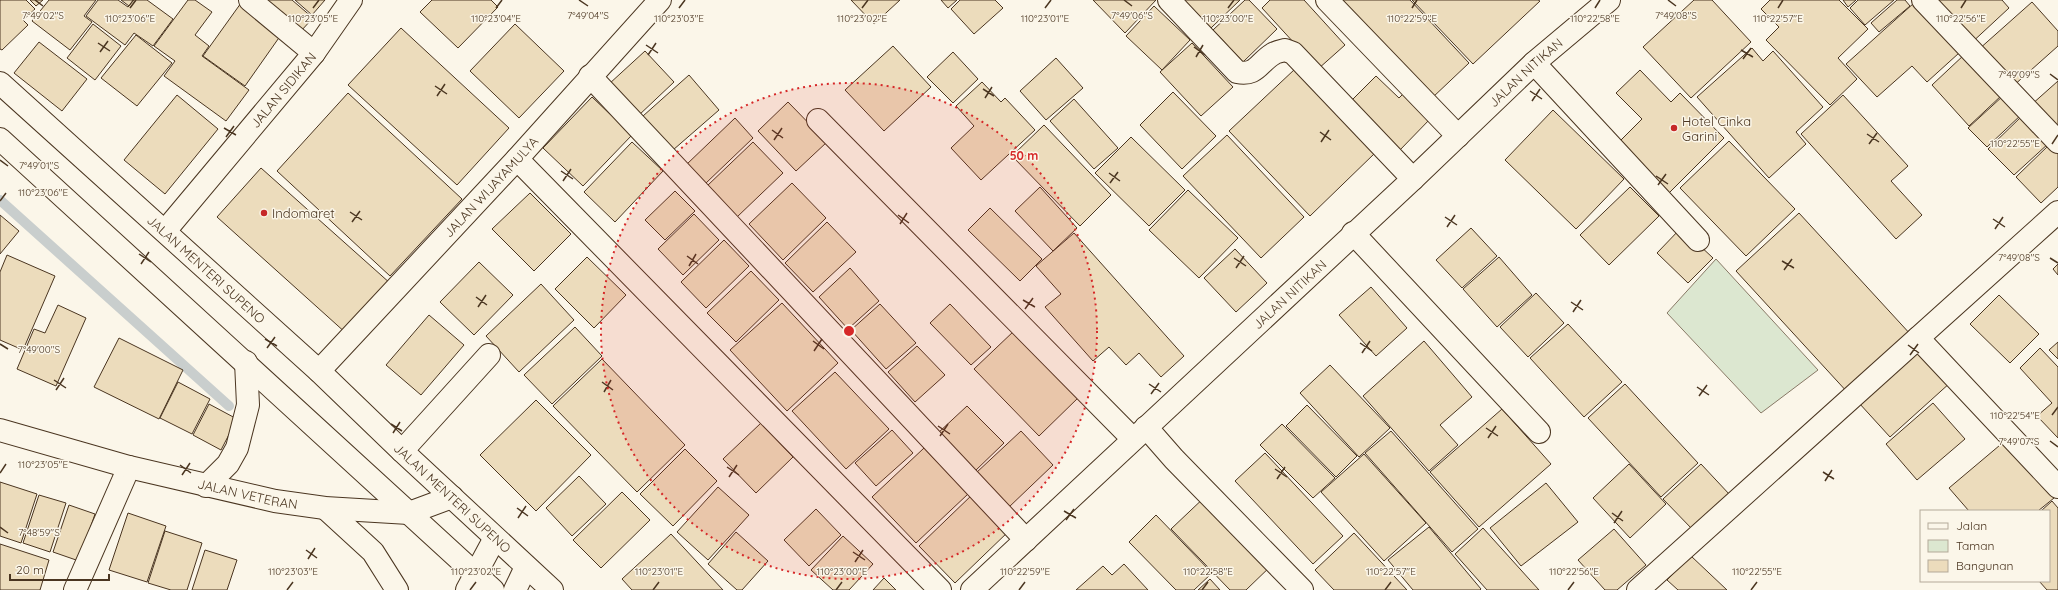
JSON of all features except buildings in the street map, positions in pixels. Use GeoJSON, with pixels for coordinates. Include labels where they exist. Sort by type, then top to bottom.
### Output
{"type":"FeatureCollection","features":[{"type":"Feature","properties":{"kind":"street"},"geometry":{"type":"LineString","coordinates":[[250,0],[314,53]]}},
{"type":"Feature","properties":{"kind":"street","name":"JALAN SIDIKAN"},"geometry":{"type":"LineString","coordinates":[[165,231],[314,53],[351,0]]}},
{"type":"Feature","properties":{"kind":"street","name":"JALAN WIJAYAMULYA"},"geometry":{"type":"LineString","coordinates":[[319,371],[517,159],[590,76],[660,0]]}},
{"type":"Feature","properties":{"kind":"street"},"geometry":{"type":"LineString","coordinates":[[1170,0],[1237,72],[1245,74],[1253,71],[1273,54],[1285,50],[1293,53],[1413,179]]}},
{"type":"Feature","properties":{"kind":"street"},"geometry":{"type":"LineString","coordinates":[[1327,0],[1458,136]]}},
{"type":"Feature","properties":{"kind":"street","name":"JALAN NITIKAN"},"geometry":{"type":"LineString","coordinates":[[972,590],[1353,233],[1413,179],[1534,63],[1609,0]]}},
{"type":"Feature","properties":{"kind":"street"},"geometry":{"type":"LineString","coordinates":[[1923,0],[2058,142]]}},
{"type":"Feature","properties":{"kind":"street"},"geometry":{"type":"LineString","coordinates":[[1534,63],[1698,240]]}},
{"type":"Feature","properties":{"kind":"street"},"geometry":{"type":"LineString","coordinates":[[590,76],[1026,540]]}},
{"type":"Feature","properties":{"kind":"street","name":"JALAN MENTERI SUPENO"},"geometry":{"type":"LineString","coordinates":[[0,82],[319,371],[402,451],[552,590]]}},
{"type":"Feature","properties":{"kind":"street"},"geometry":{"type":"LineString","coordinates":[[818,120],[1139,433],[1174,459],[1302,590]]}},
{"type":"Feature","properties":{"kind":"street"},"geometry":{"type":"LineString","coordinates":[[0,139],[246,362],[409,513],[471,582],[493,590]]}},
{"type":"Feature","properties":{"kind":"street"},"geometry":{"type":"LineString","coordinates":[[517,159],[940,590]]}},
{"type":"Feature","properties":{"kind":"street"},"geometry":{"type":"LineString","coordinates":[[1638,590],[2058,212]]}},
{"type":"Feature","properties":{"kind":"street"},"geometry":{"type":"LineString","coordinates":[[1353,233],[1539,432]]}},
{"type":"Feature","properties":{"kind":"street"},"geometry":{"type":"LineString","coordinates":[[1918,338],[2058,487]]}},
{"type":"Feature","properties":{"kind":"street"},"geometry":{"type":"LineString","coordinates":[[402,451],[489,355]]}},
{"type":"Feature","properties":{"kind":"street"},"geometry":{"type":"LineString","coordinates":[[206,486],[228,464],[237,448],[248,405],[246,362]]}},
{"type":"Feature","properties":{"kind":"street","name":"JALAN VETERAN"},"geometry":{"type":"LineString","coordinates":[[0,430],[129,467],[275,501],[325,508],[409,513],[452,497]]}},
{"type":"Feature","properties":{"kind":"street"},"geometry":{"type":"LineString","coordinates":[[75,590],[129,467]]}},
{"type":"Feature","properties":{"kind":"street"},"geometry":{"type":"LineString","coordinates":[[325,508],[373,552],[397,590]]}},
{"type":"Feature","properties":{"kind":"street"},"geometry":{"type":"LineString","coordinates":[[471,582],[495,538]]}},
{"type":"Feature","properties":{"kind":"street"},"geometry":{"type":"LineString","coordinates":[[515,590],[526,567]]}},
{"type":"Feature","properties":{"kind":"green space"},"geometry":{"type":"Polygon","coordinates":[[[1716,259],[1818,370],[1761,413],[1667,313],[1716,259]]]}},
{"type":"Feature","properties":{"kind":"waterway"},"geometry":{"type":"LineString","coordinates":[[0,200],[229,406]]}},
{"type":"Feature","properties":{"kind":"place","name":"Hotel Cinka Garini"},"geometry":{"type":"Point","coordinates":[1674,128]}},
{"type":"Feature","properties":{"kind":"place","name":"Indomaret"},"geometry":{"type":"Point","coordinates":[264,213]}}]}
